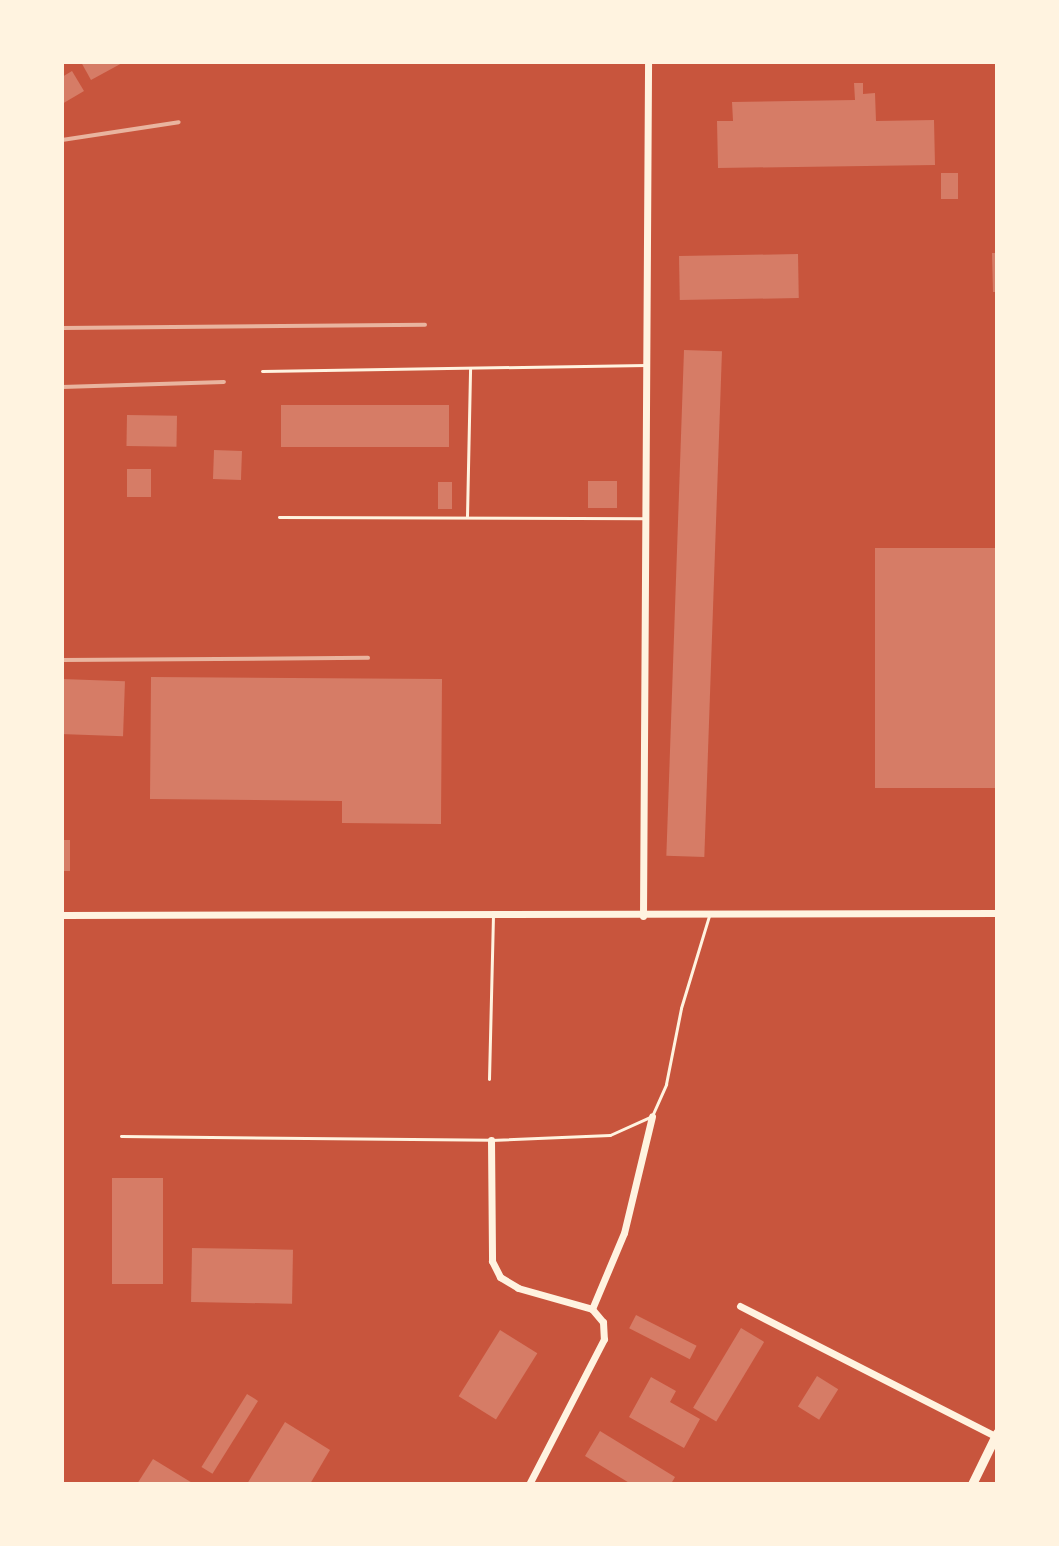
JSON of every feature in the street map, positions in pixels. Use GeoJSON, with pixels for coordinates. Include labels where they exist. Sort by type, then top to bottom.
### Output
{"type":"FeatureCollection","features":[{"type":"Feature","properties":{"kind":"main road"},"geometry":{"type":"LineString","coordinates":[[972,1484],[996,1435]]}},
{"type":"Feature","properties":{"kind":"street"},"geometry":{"type":"LineString","coordinates":[[643,916],[648,62]]}},
{"type":"Feature","properties":{"kind":"street"},"geometry":{"type":"LineString","coordinates":[[62,915],[997,913]]}},
{"type":"Feature","properties":{"kind":"street"},"geometry":{"type":"LineString","coordinates":[[592,1309],[624,1233],[652,1116]]}},
{"type":"Feature","properties":{"kind":"street"},"geometry":{"type":"LineString","coordinates":[[491,1140],[492,1261],[500,1277],[518,1288],[592,1309],[603,1322],[604,1339],[529,1484]]}},
{"type":"Feature","properties":{"kind":"street"},"geometry":{"type":"LineString","coordinates":[[740,1306],[996,1435]]}},
{"type":"Feature","properties":{"kind":"lane"},"geometry":{"type":"LineString","coordinates":[[262,371],[646,365]]}},
{"type":"Feature","properties":{"kind":"lane"},"geometry":{"type":"LineString","coordinates":[[467,518],[470,368]]}},
{"type":"Feature","properties":{"kind":"lane"},"geometry":{"type":"LineString","coordinates":[[279,517],[645,518]]}},
{"type":"Feature","properties":{"kind":"lane"},"geometry":{"type":"LineString","coordinates":[[489,1079],[493,916]]}},
{"type":"Feature","properties":{"kind":"lane"},"geometry":{"type":"LineString","coordinates":[[121,1136],[491,1140],[610,1135],[652,1116],[666,1084],[681,1008],[709,916]]}},
{"type":"Feature","properties":{"kind":"building"},"geometry":{"type":"Polygon","coordinates":[[[81,62],[124,62],[91,80],[81,62]]]}},
{"type":"Feature","properties":{"kind":"building"},"geometry":{"type":"Polygon","coordinates":[[[72,71],[84,91],[62,104],[62,77],[72,71]]]}},
{"type":"Feature","properties":{"kind":"building"},"geometry":{"type":"Polygon","coordinates":[[[854,83],[863,83],[863,94],[875,93],[876,121],[934,120],[935,165],[718,168],[717,121],[733,121],[732,102],[855,100],[854,83]]]}},
{"type":"Feature","properties":{"kind":"building"},"geometry":{"type":"Polygon","coordinates":[[[941,173],[958,173],[958,199],[941,199],[941,173]]]}},
{"type":"Feature","properties":{"kind":"building"},"geometry":{"type":"Polygon","coordinates":[[[992,253],[997,253],[997,292],[993,292],[992,253]]]}},
{"type":"Feature","properties":{"kind":"building"},"geometry":{"type":"Polygon","coordinates":[[[798,254],[799,298],[680,300],[679,256],[798,254]]]}},
{"type":"Feature","properties":{"kind":"building"},"geometry":{"type":"Polygon","coordinates":[[[684,350],[722,351],[704,857],[666,856],[684,350]]]}},
{"type":"Feature","properties":{"kind":"building"},"geometry":{"type":"Polygon","coordinates":[[[281,405],[449,405],[449,447],[281,447],[281,405]]]}},
{"type":"Feature","properties":{"kind":"building"},"geometry":{"type":"Polygon","coordinates":[[[127,415],[177,416],[176,447],[126,446],[127,415]]]}},
{"type":"Feature","properties":{"kind":"building"},"geometry":{"type":"Polygon","coordinates":[[[214,450],[242,451],[241,480],[213,479],[214,450]]]}},
{"type":"Feature","properties":{"kind":"building"},"geometry":{"type":"Polygon","coordinates":[[[127,469],[151,469],[151,497],[127,497],[127,469]]]}},
{"type":"Feature","properties":{"kind":"building"},"geometry":{"type":"Polygon","coordinates":[[[588,481],[617,481],[617,508],[588,508],[588,481]]]}},
{"type":"Feature","properties":{"kind":"building"},"geometry":{"type":"Polygon","coordinates":[[[438,482],[452,482],[452,509],[438,509],[438,482]]]}},
{"type":"Feature","properties":{"kind":"building"},"geometry":{"type":"Polygon","coordinates":[[[875,548],[997,548],[997,788],[875,788],[875,548]]]}},
{"type":"Feature","properties":{"kind":"building"},"geometry":{"type":"Polygon","coordinates":[[[151,677],[442,679],[441,824],[342,823],[342,801],[150,799],[151,677]]]}},
{"type":"Feature","properties":{"kind":"building"},"geometry":{"type":"Polygon","coordinates":[[[62,679],[125,681],[123,736],[62,734],[62,679]]]}},
{"type":"Feature","properties":{"kind":"building"},"geometry":{"type":"Polygon","coordinates":[[[62,840],[70,840],[70,871],[62,871],[62,840]]]}},
{"type":"Feature","properties":{"kind":"building"},"geometry":{"type":"Polygon","coordinates":[[[112,1178],[163,1178],[163,1284],[112,1284],[112,1178]]]}},
{"type":"Feature","properties":{"kind":"building"},"geometry":{"type":"Polygon","coordinates":[[[192,1248],[293,1250],[292,1304],[191,1302],[192,1248]]]}},
{"type":"Feature","properties":{"kind":"building"},"geometry":{"type":"Polygon","coordinates":[[[636,1315],[697,1346],[690,1359],[629,1328],[636,1315]]]}},
{"type":"Feature","properties":{"kind":"building"},"geometry":{"type":"Polygon","coordinates":[[[741,1328],[764,1342],[716,1422],[693,1408],[741,1328]]]}},
{"type":"Feature","properties":{"kind":"building"},"geometry":{"type":"Polygon","coordinates":[[[500,1330],[537,1353],[496,1419],[459,1396],[500,1330]]]}},
{"type":"Feature","properties":{"kind":"building"},"geometry":{"type":"Polygon","coordinates":[[[817,1376],[838,1389],[819,1420],[798,1407],[817,1376]]]}},
{"type":"Feature","properties":{"kind":"building"},"geometry":{"type":"Polygon","coordinates":[[[651,1377],[676,1391],[670,1402],[700,1419],[684,1448],[629,1417],[651,1377]]]}},
{"type":"Feature","properties":{"kind":"building"},"geometry":{"type":"Polygon","coordinates":[[[247,1394],[258,1401],[212,1474],[201,1467],[247,1394]]]}},
{"type":"Feature","properties":{"kind":"building"},"geometry":{"type":"Polygon","coordinates":[[[285,1422],[330,1450],[310,1484],[247,1484],[285,1422]]]}},
{"type":"Feature","properties":{"kind":"building"},"geometry":{"type":"Polygon","coordinates":[[[600,1431],[675,1477],[671,1484],[631,1484],[585,1456],[600,1431]]]}},
{"type":"Feature","properties":{"kind":"building"},"geometry":{"type":"Polygon","coordinates":[[[153,1459],[194,1484],[137,1484],[153,1459]]]}},
{"type":"Feature","properties":{"kind":"railway"},"geometry":{"type":"LineString","coordinates":[[62,140],[179,122]]}},
{"type":"Feature","properties":{"kind":"railway"},"geometry":{"type":"LineString","coordinates":[[62,328],[425,325]]}},
{"type":"Feature","properties":{"kind":"railway"},"geometry":{"type":"LineString","coordinates":[[62,387],[224,382]]}},
{"type":"Feature","properties":{"kind":"railway"},"geometry":{"type":"LineString","coordinates":[[62,660],[368,658]]}}]}
